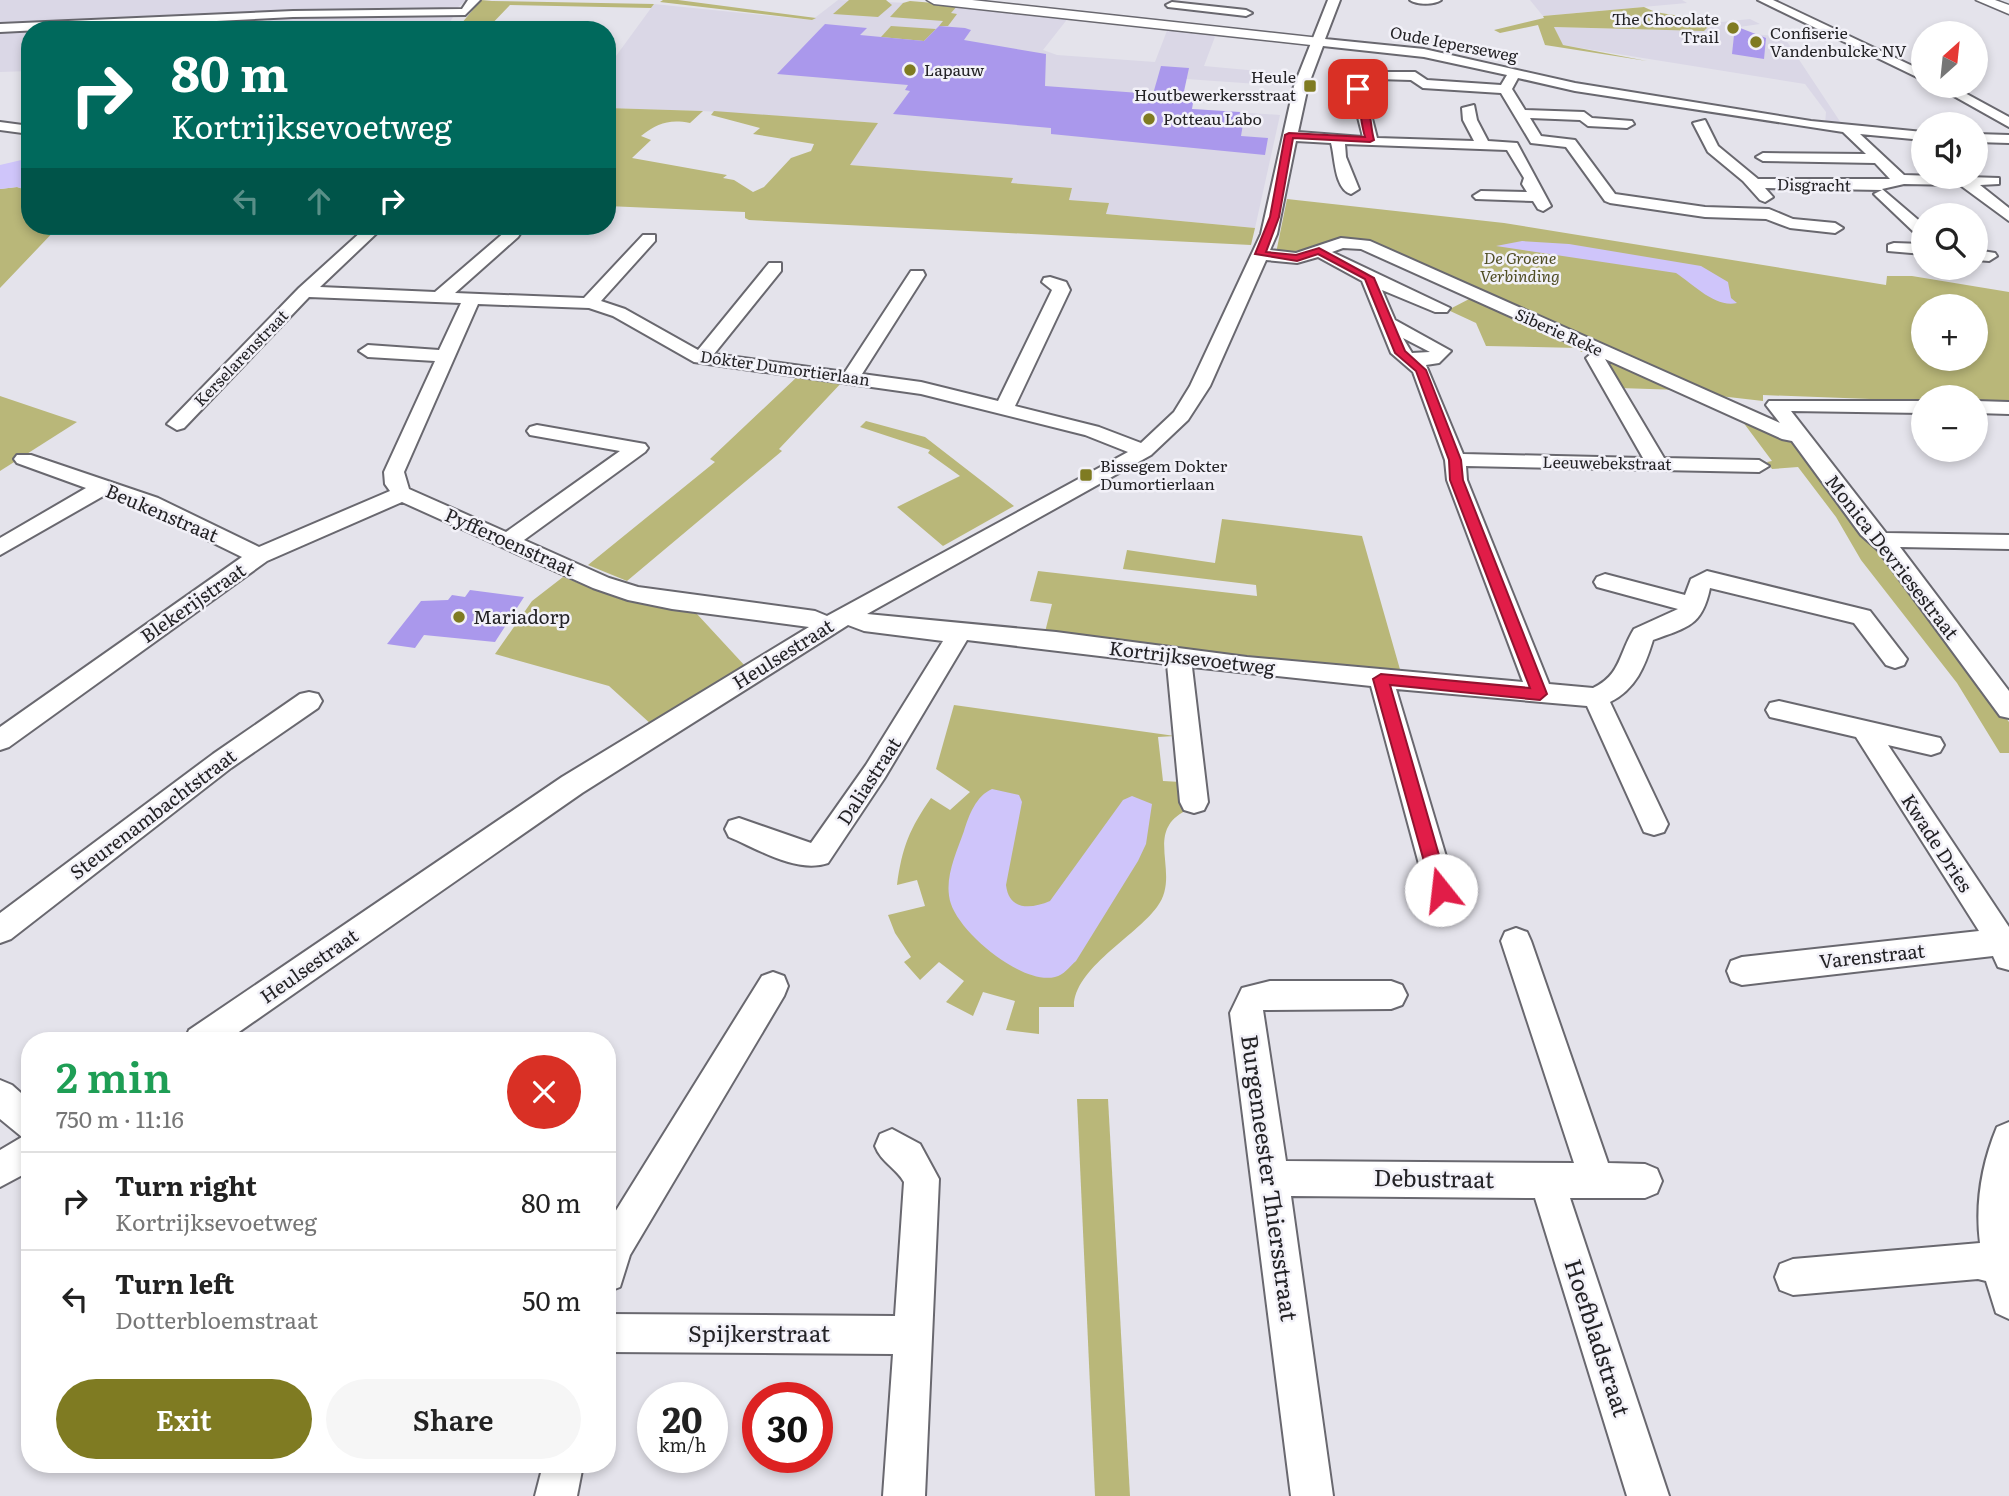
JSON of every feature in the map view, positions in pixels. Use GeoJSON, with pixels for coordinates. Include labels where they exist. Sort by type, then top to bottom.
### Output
{"type":"FeatureCollection","features":[{"type":"Feature","properties":{"kind":"street"},"geometry":{"type":"LineString","coordinates":[[146,21],[293,14],[465,12],[474,0]]}},
{"type":"Feature","properties":{"kind":"street","name":"Oude Ieperseweg"},"geometry":{"type":"LineString","coordinates":[[934,0],[1424,53],[1625,96],[1848,130],[1911,135]]}},
{"type":"Feature","properties":{"kind":"street","name":"Heulsestraat"},"geometry":{"type":"LineString","coordinates":[[213,1032],[572,785],[837,620],[1144,451],[1181,416],[1200,386],[1273,224],[1289,135],[1304,76],[1334,0]]}},
{"type":"Feature","properties":{"kind":"street"},"geometry":{"type":"LineString","coordinates":[[1416,0],[1436,0]]}},
{"type":"Feature","properties":{"kind":"street"},"geometry":{"type":"LineString","coordinates":[[1764,0],[1911,70]]}},
{"type":"Feature","properties":{"kind":"street"},"geometry":{"type":"LineString","coordinates":[[1983,0],[2009,10]]}},
{"type":"Feature","properties":{"kind":"street"},"geometry":{"type":"LineString","coordinates":[[1160,25],[1174,3],[1246,13]]}},
{"type":"Feature","properties":{"kind":"street"},"geometry":{"type":"LineString","coordinates":[[0,28],[21,27]]}},
{"type":"Feature","properties":{"kind":"street"},"geometry":{"type":"LineString","coordinates":[[1366,62],[1373,71],[1367,85],[1364,119],[1370,140]]}},
{"type":"Feature","properties":{"kind":"street"},"geometry":{"type":"LineString","coordinates":[[1505,89],[1514,74]]}},
{"type":"Feature","properties":{"kind":"street"},"geometry":{"type":"LineString","coordinates":[[1367,85],[1415,76],[1423,85],[1505,89]]}},
{"type":"Feature","properties":{"kind":"street"},"geometry":{"type":"LineString","coordinates":[[1505,89],[1536,140],[1570,143],[1611,198],[1691,209]]}},
{"type":"Feature","properties":{"kind":"street"},"geometry":{"type":"LineString","coordinates":[[1964,98],[2009,123]]}},
{"type":"Feature","properties":{"kind":"street"},"geometry":{"type":"LineString","coordinates":[[1469,108],[1470,120],[1483,145]]}},
{"type":"Feature","properties":{"kind":"street"},"geometry":{"type":"LineString","coordinates":[[1520,114],[1584,116],[1588,122],[1627,124]]}},
{"type":"Feature","properties":{"kind":"street","name":"Disgracht"},"geometry":{"type":"LineString","coordinates":[[1700,123],[1707,133],[1705,137],[1708,144],[1727,165],[1754,183],[1775,210],[1769,214]]}},
{"type":"Feature","properties":{"kind":"street"},"geometry":{"type":"LineString","coordinates":[[0,126],[21,129]]}},
{"type":"Feature","properties":{"kind":"street"},"geometry":{"type":"LineString","coordinates":[[1848,130],[1897,180]]}},
{"type":"Feature","properties":{"kind":"street"},"geometry":{"type":"LineString","coordinates":[[1289,135],[1512,146],[1531,177],[1530,184],[1540,201],[1481,196]]}},
{"type":"Feature","properties":{"kind":"street"},"geometry":{"type":"LineString","coordinates":[[1336,138],[1341,152],[1339,157],[1351,189]]}},
{"type":"Feature","properties":{"kind":"street"},"geometry":{"type":"LineString","coordinates":[[1988,138],[2009,139]]}},
{"type":"Feature","properties":{"kind":"street","name":"Disgracht"},"geometry":{"type":"LineString","coordinates":[[1763,157],[1879,159]]}},
{"type":"Feature","properties":{"kind":"street","name":"Disgracht"},"geometry":{"type":"LineString","coordinates":[[1754,183],[1878,190],[1892,186],[1897,180],[1911,180]]}},
{"type":"Feature","properties":{"kind":"street","name":"Disgracht"},"geometry":{"type":"LineString","coordinates":[[1988,181],[1994,181]]}},
{"type":"Feature","properties":{"kind":"street"},"geometry":{"type":"LineString","coordinates":[[1975,189],[2009,216]]}},
{"type":"Feature","properties":{"kind":"street"},"geometry":{"type":"LineString","coordinates":[[1878,190],[1911,221]]}},
{"type":"Feature","properties":{"kind":"street","name":"Disgracht"},"geometry":{"type":"LineString","coordinates":[[1691,209],[1769,214],[1790,223],[1835,228]]}},
{"type":"Feature","properties":{"kind":"street"},"geometry":{"type":"LineString","coordinates":[[305,292],[362,235]]}},
{"type":"Feature","properties":{"kind":"street"},"geometry":{"type":"LineString","coordinates":[[438,299],[511,235]]}},
{"type":"Feature","properties":{"kind":"street"},"geometry":{"type":"LineString","coordinates":[[589,303],[649,238]]}},
{"type":"Feature","properties":{"kind":"street","name":"Siberie Reke"},"geometry":{"type":"LineString","coordinates":[[1260,254],[1297,258],[1341,243],[1364,244],[1788,435],[1798,435]]}},
{"type":"Feature","properties":{"kind":"street"},"geometry":{"type":"LineString","coordinates":[[1894,248],[1911,249]]}},
{"type":"Feature","properties":{"kind":"street"},"geometry":{"type":"LineString","coordinates":[[1319,251],[1369,278],[1441,308]]}},
{"type":"Feature","properties":{"kind":"street"},"geometry":{"type":"LineString","coordinates":[[701,358],[775,267]]}},
{"type":"Feature","properties":{"kind":"street"},"geometry":{"type":"LineString","coordinates":[[852,376],[917,275]]}},
{"type":"Feature","properties":{"kind":"street"},"geometry":{"type":"LineString","coordinates":[[1369,278],[1401,353],[1421,370],[1455,460],[1457,480],[1540,694]]}},
{"type":"Feature","properties":{"kind":"street"},"geometry":{"type":"LineString","coordinates":[[1004,409],[1061,290],[1059,286],[1049,282]]}},
{"type":"Feature","properties":{"kind":"street","name":"Dokter Dumortierlaan"},"geometry":{"type":"LineString","coordinates":[[305,292],[589,303],[612,307],[683,351],[701,358],[852,376],[921,388],[1116,438],[1144,451]]}},
{"type":"Feature","properties":{"kind":"street","name":"Kerselarenstraat"},"geometry":{"type":"LineString","coordinates":[[177,425],[305,292]]}},
{"type":"Feature","properties":{"kind":"street"},"geometry":{"type":"LineString","coordinates":[[402,494],[395,484],[394,472],[471,300]]}},
{"type":"Feature","properties":{"kind":"street"},"geometry":{"type":"LineString","coordinates":[[1390,324],[1442,351],[1432,359],[1407,359]]}},
{"type":"Feature","properties":{"kind":"street"},"geometry":{"type":"LineString","coordinates":[[368,351],[446,356]]}},
{"type":"Feature","properties":{"kind":"street"},"geometry":{"type":"LineString","coordinates":[[1595,358],[1657,464]]}},
{"type":"Feature","properties":{"kind":"street"},"geometry":{"type":"LineString","coordinates":[[1776,405],[1911,407]]}},
{"type":"Feature","properties":{"kind":"street","name":"Monica Devriesestraat"},"geometry":{"type":"LineString","coordinates":[[1776,405],[2009,709]]}},
{"type":"Feature","properties":{"kind":"street"},"geometry":{"type":"LineString","coordinates":[[1988,407],[2009,408]]}},
{"type":"Feature","properties":{"kind":"street"},"geometry":{"type":"LineString","coordinates":[[537,431],[661,452]]}},
{"type":"Feature","properties":{"kind":"street"},"geometry":{"type":"LineString","coordinates":[[508,541],[638,448]]}},
{"type":"Feature","properties":{"kind":"street","name":"Beukenstraat"},"geometry":{"type":"LineString","coordinates":[[24,459],[150,503],[259,556]]}},
{"type":"Feature","properties":{"kind":"street","name":"Leeuwebekstraat"},"geometry":{"type":"LineString","coordinates":[[1455,460],[1759,466]]}},
{"type":"Feature","properties":{"kind":"street"},"geometry":{"type":"LineString","coordinates":[[0,548],[103,487]]}},
{"type":"Feature","properties":{"kind":"street","name":"Pyfferoenstraat"},"geometry":{"type":"LineString","coordinates":[[402,494],[601,583],[636,594],[672,601],[837,620]]}},
{"type":"Feature","properties":{"kind":"street","name":"Blekerijstraat"},"geometry":{"type":"LineString","coordinates":[[0,740],[259,556],[402,494]]}},
{"type":"Feature","properties":{"kind":"street"},"geometry":{"type":"LineString","coordinates":[[1880,540],[2009,542]]}},
{"type":"Feature","properties":{"kind":"street"},"geometry":{"type":"LineString","coordinates":[[1654,824],[1596,698],[1613,691],[1630,673],[1642,635],[1687,618],[1696,606],[1699,584],[1707,579],[1863,617],[1895,659]]}},
{"type":"Feature","properties":{"kind":"street"},"geometry":{"type":"LineString","coordinates":[[1605,582],[1696,606]]}},
{"type":"Feature","properties":{"kind":"street","name":"Kortrijksevoetweg"},"geometry":{"type":"LineString","coordinates":[[837,620],[1381,679],[1596,698]]}},
{"type":"Feature","properties":{"kind":"street","name":"Daliastraat"},"geometry":{"type":"LineString","coordinates":[[739,830],[799,853],[818,855],[831,841],[919,701],[955,641],[956,631]]}},
{"type":"Feature","properties":{"kind":"street"},"geometry":{"type":"LineString","coordinates":[[1178,656],[1194,802]]}},
{"type":"Feature","properties":{"kind":"street"},"geometry":{"type":"LineString","coordinates":[[1381,679],[1441,890]]}},
{"type":"Feature","properties":{"kind":"street","name":"Steurenambachtstraat"},"geometry":{"type":"LineString","coordinates":[[0,930],[222,761],[309,701]]}},
{"type":"Feature","properties":{"kind":"street"},"geometry":{"type":"LineString","coordinates":[[1779,710],[1931,745]]}},
{"type":"Feature","properties":{"kind":"street","name":"Kwade Dries"},"geometry":{"type":"LineString","coordinates":[[1864,729],[2006,949]]}},
{"type":"Feature","properties":{"kind":"street"},"geometry":{"type":"LineString","coordinates":[[1516,941],[1597,1181]]}},
{"type":"Feature","properties":{"kind":"street","name":"Varenstraat"},"geometry":{"type":"LineString","coordinates":[[1742,971],[2006,949]]}},
{"type":"Feature","properties":{"kind":"street"},"geometry":{"type":"LineString","coordinates":[[616,1245],[773,986]]}},
{"type":"Feature","properties":{"kind":"street","name":"Burgemeester Thiersstraat"},"geometry":{"type":"LineString","coordinates":[[1312,1496],[1271,1178],[1246,1013],[1253,998],[1270,995],[1391,995]]}},
{"type":"Feature","properties":{"kind":"street"},"geometry":{"type":"LineString","coordinates":[[0,1096],[21,1116]]}},
{"type":"Feature","properties":{"kind":"street"},"geometry":{"type":"LineString","coordinates":[[2005,1283],[1995,1224],[1994,1196],[2009,1139]]}},
{"type":"Feature","properties":{"kind":"street"},"geometry":{"type":"LineString","coordinates":[[892,1146],[908,1156],[922,1179],[911,1335],[904,1496]]}},
{"type":"Feature","properties":{"kind":"street"},"geometry":{"type":"LineString","coordinates":[[0,1170],[21,1157]]}},
{"type":"Feature","properties":{"kind":"street","name":"Debustraat"},"geometry":{"type":"LineString","coordinates":[[1271,1178],[1645,1181]]}},
{"type":"Feature","properties":{"kind":"street","name":"Hoefbladstraat"},"geometry":{"type":"LineString","coordinates":[[1547,1181],[1648,1496]]}},
{"type":"Feature","properties":{"kind":"street"},"geometry":{"type":"LineString","coordinates":[[1793,1277],[1978,1261],[2005,1283]]}},
{"type":"Feature","properties":{"kind":"street","name":"Spijkerstraat"},"geometry":{"type":"LineString","coordinates":[[616,1333],[911,1335]]}},
{"type":"Feature","properties":{"kind":"street"},"geometry":{"type":"LineString","coordinates":[[556,1496],[561,1473]]}},
{"type":"Feature","properties":{"kind":"shaded area"},"geometry":{"type":"Polygon","coordinates":[[[0,0],[466,0],[455,10],[142,21],[21,21],[21,25],[0,26],[0,0]]]}},
{"type":"Feature","properties":{"kind":"shaded area"},"geometry":{"type":"Polygon","coordinates":[[[838,0],[980,6],[1069,17],[1043,50],[1057,55],[1155,62],[1168,28],[1216,34],[1204,66],[1291,74],[1287,86],[1158,77],[1154,94],[1194,97],[1179,99],[1178,108],[1280,115],[1255,228],[1106,214],[1108,203],[1069,200],[1072,188],[1011,183],[1012,178],[849,165],[877,123],[703,111],[616,108],[616,56],[654,4],[812,20],[838,0]]]}},
{"type":"Feature","properties":{"kind":"shaded area"},"geometry":{"type":"Polygon","coordinates":[[[1530,0],[1682,0],[1687,3],[1543,16],[1530,0]]]}},
{"type":"Feature","properties":{"kind":"shaded area"},"geometry":{"type":"Polygon","coordinates":[[[449,14],[453,17],[451,21],[268,21],[271,17],[449,14]]]}},
{"type":"Feature","properties":{"kind":"shaded area"},"geometry":{"type":"Polygon","coordinates":[[[266,17],[263,21],[184,21],[266,17]]]}},
{"type":"Feature","properties":{"kind":"shaded area"},"geometry":{"type":"Polygon","coordinates":[[[1750,19],[1760,24],[1739,27],[1753,34],[1784,37],[1843,126],[1825,124],[1826,112],[1805,84],[1562,45],[1554,27],[1704,31],[1712,23],[1750,19]]]}},
{"type":"Feature","properties":{"kind":"shaded area"},"geometry":{"type":"Polygon","coordinates":[[[21,29],[21,71],[0,72],[0,30],[21,29]]]}},
{"type":"Feature","properties":{"kind":"shaded area"},"geometry":{"type":"Polygon","coordinates":[[[21,160],[21,188],[0,189],[0,165],[21,160]]]}},
{"type":"Feature","properties":{"kind":"shaded area"},"geometry":{"type":"Polygon","coordinates":[[[1522,241],[1569,244],[1701,266],[1728,282],[1731,298],[1737,303],[1729,304],[1713,299],[1676,273],[1496,246],[1522,241]]]}},
{"type":"Feature","properties":{"kind":"shaded area"},"geometry":{"type":"Polygon","coordinates":[[[992,789],[1019,795],[1022,802],[1006,885],[1011,900],[1022,906],[1036,906],[1050,901],[1123,800],[1132,796],[1152,804],[1146,844],[1138,861],[1076,961],[1058,976],[1041,977],[1026,973],[994,955],[967,929],[951,904],[949,876],[957,849],[974,807],[986,792],[992,789]]]}},
{"type":"Feature","properties":{"kind":"green space"},"geometry":{"type":"Polygon","coordinates":[[[481,0],[654,4],[651,8],[510,5],[495,21],[464,21],[481,0]]]}},
{"type":"Feature","properties":{"kind":"green space"},"geometry":{"type":"Polygon","coordinates":[[[663,0],[816,18],[812,20],[660,2],[663,0]]]}},
{"type":"Feature","properties":{"kind":"green space"},"geometry":{"type":"Polygon","coordinates":[[[849,0],[886,0],[892,5],[878,17],[833,14],[849,0]]]}},
{"type":"Feature","properties":{"kind":"green space"},"geometry":{"type":"Polygon","coordinates":[[[910,1],[958,5],[951,13],[957,14],[948,26],[939,26],[943,21],[890,17],[903,3],[910,1]]]}},
{"type":"Feature","properties":{"kind":"green space"},"geometry":{"type":"Polygon","coordinates":[[[1644,7],[1712,23],[1704,31],[1554,27],[1563,45],[1647,61],[1545,45],[1538,25],[1500,33],[1494,30],[1544,18],[1543,16],[1644,7]]]}},
{"type":"Feature","properties":{"kind":"green space"},"geometry":{"type":"Polygon","coordinates":[[[891,26],[936,29],[924,41],[881,37],[891,26]]]}},
{"type":"Feature","properties":{"kind":"green space"},"geometry":{"type":"Polygon","coordinates":[[[616,108],[703,111],[690,123],[670,122],[647,132],[641,136],[651,140],[632,158],[727,175],[723,178],[734,180],[753,192],[764,187],[791,158],[811,151],[814,144],[753,134],[760,128],[711,115],[714,111],[878,123],[850,165],[1013,178],[1011,183],[1072,188],[1069,200],[1109,203],[1106,214],[1255,228],[1251,245],[749,220],[745,218],[745,212],[616,206],[616,108]]]}},
{"type":"Feature","properties":{"kind":"green space"},"geometry":{"type":"Polygon","coordinates":[[[21,188],[21,235],[50,235],[0,288],[0,189],[21,188]]]}},
{"type":"Feature","properties":{"kind":"green space","name":"De Groene Verbinding"},"geometry":{"type":"Polygon","coordinates":[[[1287,199],[1504,223],[1886,285],[1887,276],[1911,276],[1911,280],[1936,280],[2009,292],[2009,404],[1988,403],[1988,385],[1911,385],[1911,401],[1763,395],[1763,401],[1711,395],[1360,239],[1276,253],[1287,199]]]}},
{"type":"Feature","properties":{"kind":"green space"},"geometry":{"type":"Polygon","coordinates":[[[1473,297],[1681,390],[1619,388],[1589,352],[1581,352],[1579,348],[1486,346],[1476,323],[1448,310],[1473,297]]]}},
{"type":"Feature","properties":{"kind":"green space"},"geometry":{"type":"Polygon","coordinates":[[[799,375],[844,380],[779,449],[782,451],[627,581],[588,565],[715,462],[710,459],[799,375]]]}},
{"type":"Feature","properties":{"kind":"green space"},"geometry":{"type":"Polygon","coordinates":[[[0,396],[77,422],[0,471],[0,396]]]}},
{"type":"Feature","properties":{"kind":"green space"},"geometry":{"type":"Polygon","coordinates":[[[1737,414],[1797,444],[1877,544],[2009,722],[2009,753],[2000,753],[1957,683],[1861,560],[1836,517],[1798,467],[1772,469],[1767,462],[1772,461],[1737,414]]]}},
{"type":"Feature","properties":{"kind":"green space"},"geometry":{"type":"Polygon","coordinates":[[[866,421],[925,437],[1014,506],[943,546],[897,507],[960,476],[928,453],[930,450],[860,427],[866,421]]]}},
{"type":"Feature","properties":{"kind":"green space"},"geometry":{"type":"Polygon","coordinates":[[[1222,519],[1362,536],[1401,673],[1241,658],[1045,632],[1052,604],[1030,601],[1038,571],[1257,596],[1256,585],[1123,569],[1127,550],[1215,563],[1222,519]]]}},
{"type":"Feature","properties":{"kind":"green space"},"geometry":{"type":"Polygon","coordinates":[[[563,577],[615,597],[697,614],[746,667],[652,725],[609,686],[495,654],[532,601],[563,577]]]}},
{"type":"Feature","properties":{"kind":"green space"},"geometry":{"type":"Polygon","coordinates":[[[954,705],[1175,736],[1158,737],[1163,781],[1181,782],[1185,811],[1173,820],[1166,831],[1164,894],[1147,918],[1083,980],[1076,993],[1074,1007],[1039,1007],[1039,1034],[1006,1030],[1015,1001],[983,992],[973,1016],[946,1002],[964,981],[939,962],[920,980],[904,962],[911,957],[895,933],[888,915],[925,906],[917,880],[897,885],[904,849],[912,829],[931,798],[950,810],[970,792],[936,769],[954,705]]]}},
{"type":"Feature","properties":{"kind":"green space"},"geometry":{"type":"Polygon","coordinates":[[[1077,1099],[1108,1099],[1130,1496],[1095,1496],[1077,1099]]]}},
{"type":"Feature","properties":{"kind":"building","name":"Lapauw"},"geometry":{"type":"Polygon","coordinates":[[[825,24],[867,28],[860,35],[924,41],[939,26],[965,28],[971,30],[964,40],[1046,54],[1045,86],[1153,94],[1161,66],[1189,68],[1183,96],[1194,97],[1192,109],[1240,112],[1239,117],[1244,118],[1241,136],[1268,138],[1265,155],[1051,134],[1051,128],[893,114],[910,91],[905,90],[908,85],[777,74],[825,24]]]}},
{"type":"Feature","properties":{"kind":"building","name":"Confiserie Vandenbulcke NV"},"geometry":{"type":"Polygon","coordinates":[[[1735,26],[1766,38],[1764,59],[1732,54],[1735,26]]]}},
{"type":"Feature","properties":{"kind":"building","name":"Mariadorp"},"geometry":{"type":"Polygon","coordinates":[[[470,590],[524,597],[495,642],[424,635],[415,648],[387,644],[421,601],[448,600],[452,595],[465,597],[470,590]]]}},
{"type":"Feature","properties":{"kind":"place","name":"The Chocolate Trail"},"geometry":{"type":"Point","coordinates":[1733,28]}},
{"type":"Feature","properties":{"kind":"place","name":"Confiserie Vandenbulcke NV"},"geometry":{"type":"Point","coordinates":[1756,42]}},
{"type":"Feature","properties":{"kind":"place","name":"Lapauw"},"geometry":{"type":"Point","coordinates":[910,70]}},
{"type":"Feature","properties":{"kind":"place","name":"Heule Houtbewerkersstraat"},"geometry":{"type":"Point","coordinates":[1310,86]}},
{"type":"Feature","properties":{"kind":"place","name":"Potteau Labo"},"geometry":{"type":"Point","coordinates":[1149,119]}},
{"type":"Feature","properties":{"kind":"place","name":"Bissegem Dokter Dumortierlaan"},"geometry":{"type":"Point","coordinates":[1086,475]}},
{"type":"Feature","properties":{"kind":"place","name":"Mariadorp"},"geometry":{"type":"Point","coordinates":[459,617]}},
{"type":"Feature","properties":{"kind":"route"},"geometry":{"type":"LineString","coordinates":[[1358,89],[1366,107],[1364,119],[1370,130],[1370,140],[1289,135],[1275,217],[1260,254],[1297,258],[1319,251],[1369,278],[1401,353],[1421,370],[1455,460],[1457,480],[1540,694],[1381,679],[1441,890]]}}]}
